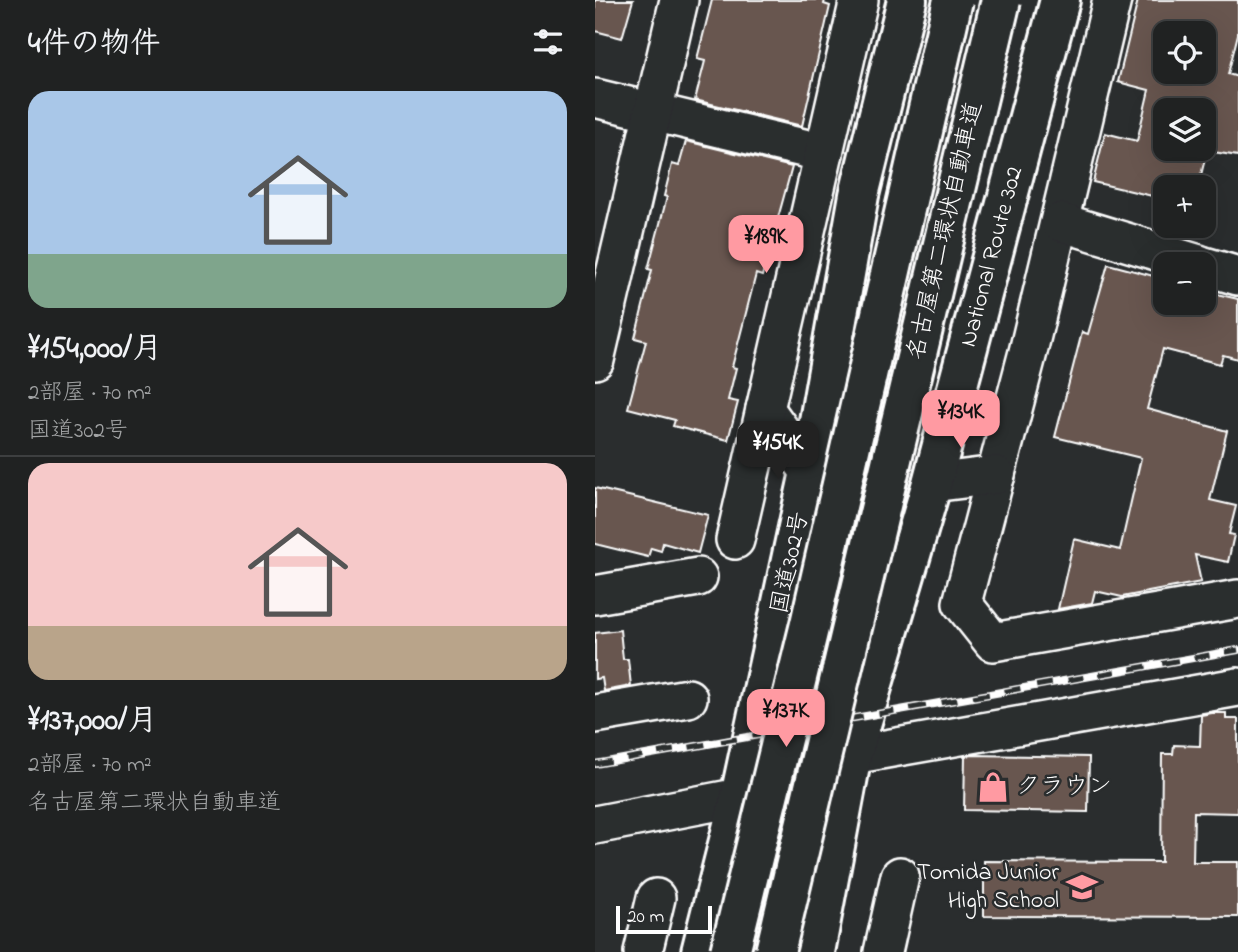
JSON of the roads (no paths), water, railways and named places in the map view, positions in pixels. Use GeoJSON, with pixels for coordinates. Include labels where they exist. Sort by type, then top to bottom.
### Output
{"type":"FeatureCollection","features":[{"type":"Feature","properties":{"kind":"highway","name":"国道302号"},"geometry":{"type":"LineString","coordinates":[[701,952],[740,797],[810,472],[859,195],[907,0]]}},
{"type":"Feature","properties":{"kind":"highway","name":"名古屋第二環状自動車道"},"geometry":{"type":"LineString","coordinates":[[730,952],[810,624],[953,0]]}},
{"type":"Feature","properties":{"kind":"highway","name":"名古屋第二環状自動車道"},"geometry":{"type":"LineString","coordinates":[[775,952],[1000,0]]}},
{"type":"Feature","properties":{"kind":"highway","name":"National Route 302"},"geometry":{"type":"LineString","coordinates":[[815,952],[852,755],[932,483],[1060,0]]}},
{"type":"Feature","properties":{"kind":"street"},"geometry":{"type":"LineString","coordinates":[[595,360],[601,303],[652,114],[679,0]]}},
{"type":"Feature","properties":{"kind":"street"},"geometry":{"type":"LineString","coordinates":[[735,540],[859,0]]}},
{"type":"Feature","properties":{"kind":"street"},"geometry":{"type":"LineString","coordinates":[[1112,0],[1060,222],[962,603],[993,642],[1237,601]]}},
{"type":"Feature","properties":{"kind":"street"},"geometry":{"type":"LineString","coordinates":[[595,98],[652,114],[824,153]]}},
{"type":"Feature","properties":{"kind":"street"},"geometry":{"type":"LineString","coordinates":[[1060,222],[1159,252]]}},
{"type":"Feature","properties":{"kind":"street"},"geometry":{"type":"LineString","coordinates":[[1216,269],[1238,276]]}},
{"type":"Feature","properties":{"kind":"street"},"geometry":{"type":"LineString","coordinates":[[765,409],[810,472]]}},
{"type":"Feature","properties":{"kind":"street"},"geometry":{"type":"LineString","coordinates":[[932,483],[996,475]]}},
{"type":"Feature","properties":{"kind":"street"},"geometry":{"type":"LineString","coordinates":[[595,595],[698,577]]}},
{"type":"Feature","properties":{"kind":"street"},"geometry":{"type":"LineString","coordinates":[[595,825],[740,797],[852,755],[1238,687]]}},
{"type":"Feature","properties":{"kind":"street"},"geometry":{"type":"LineString","coordinates":[[595,714],[688,698]]}},
{"type":"Feature","properties":{"kind":"street"},"geometry":{"type":"LineString","coordinates":[[883,952],[900,876]]}},
{"type":"Feature","properties":{"kind":"street"},"geometry":{"type":"LineString","coordinates":[[643,952],[656,898]]}},
{"type":"Feature","properties":{"kind":"railway"},"geometry":{"type":"LineString","coordinates":[[595,764],[1238,650]]}},
{"type":"Feature","properties":{"kind":"place","name":"クラウン"},"geometry":{"type":"Point","coordinates":[993,787]}},
{"type":"Feature","properties":{"kind":"place","name":"Tomida Junior High School"},"geometry":{"type":"Point","coordinates":[1082,887]}}]}
